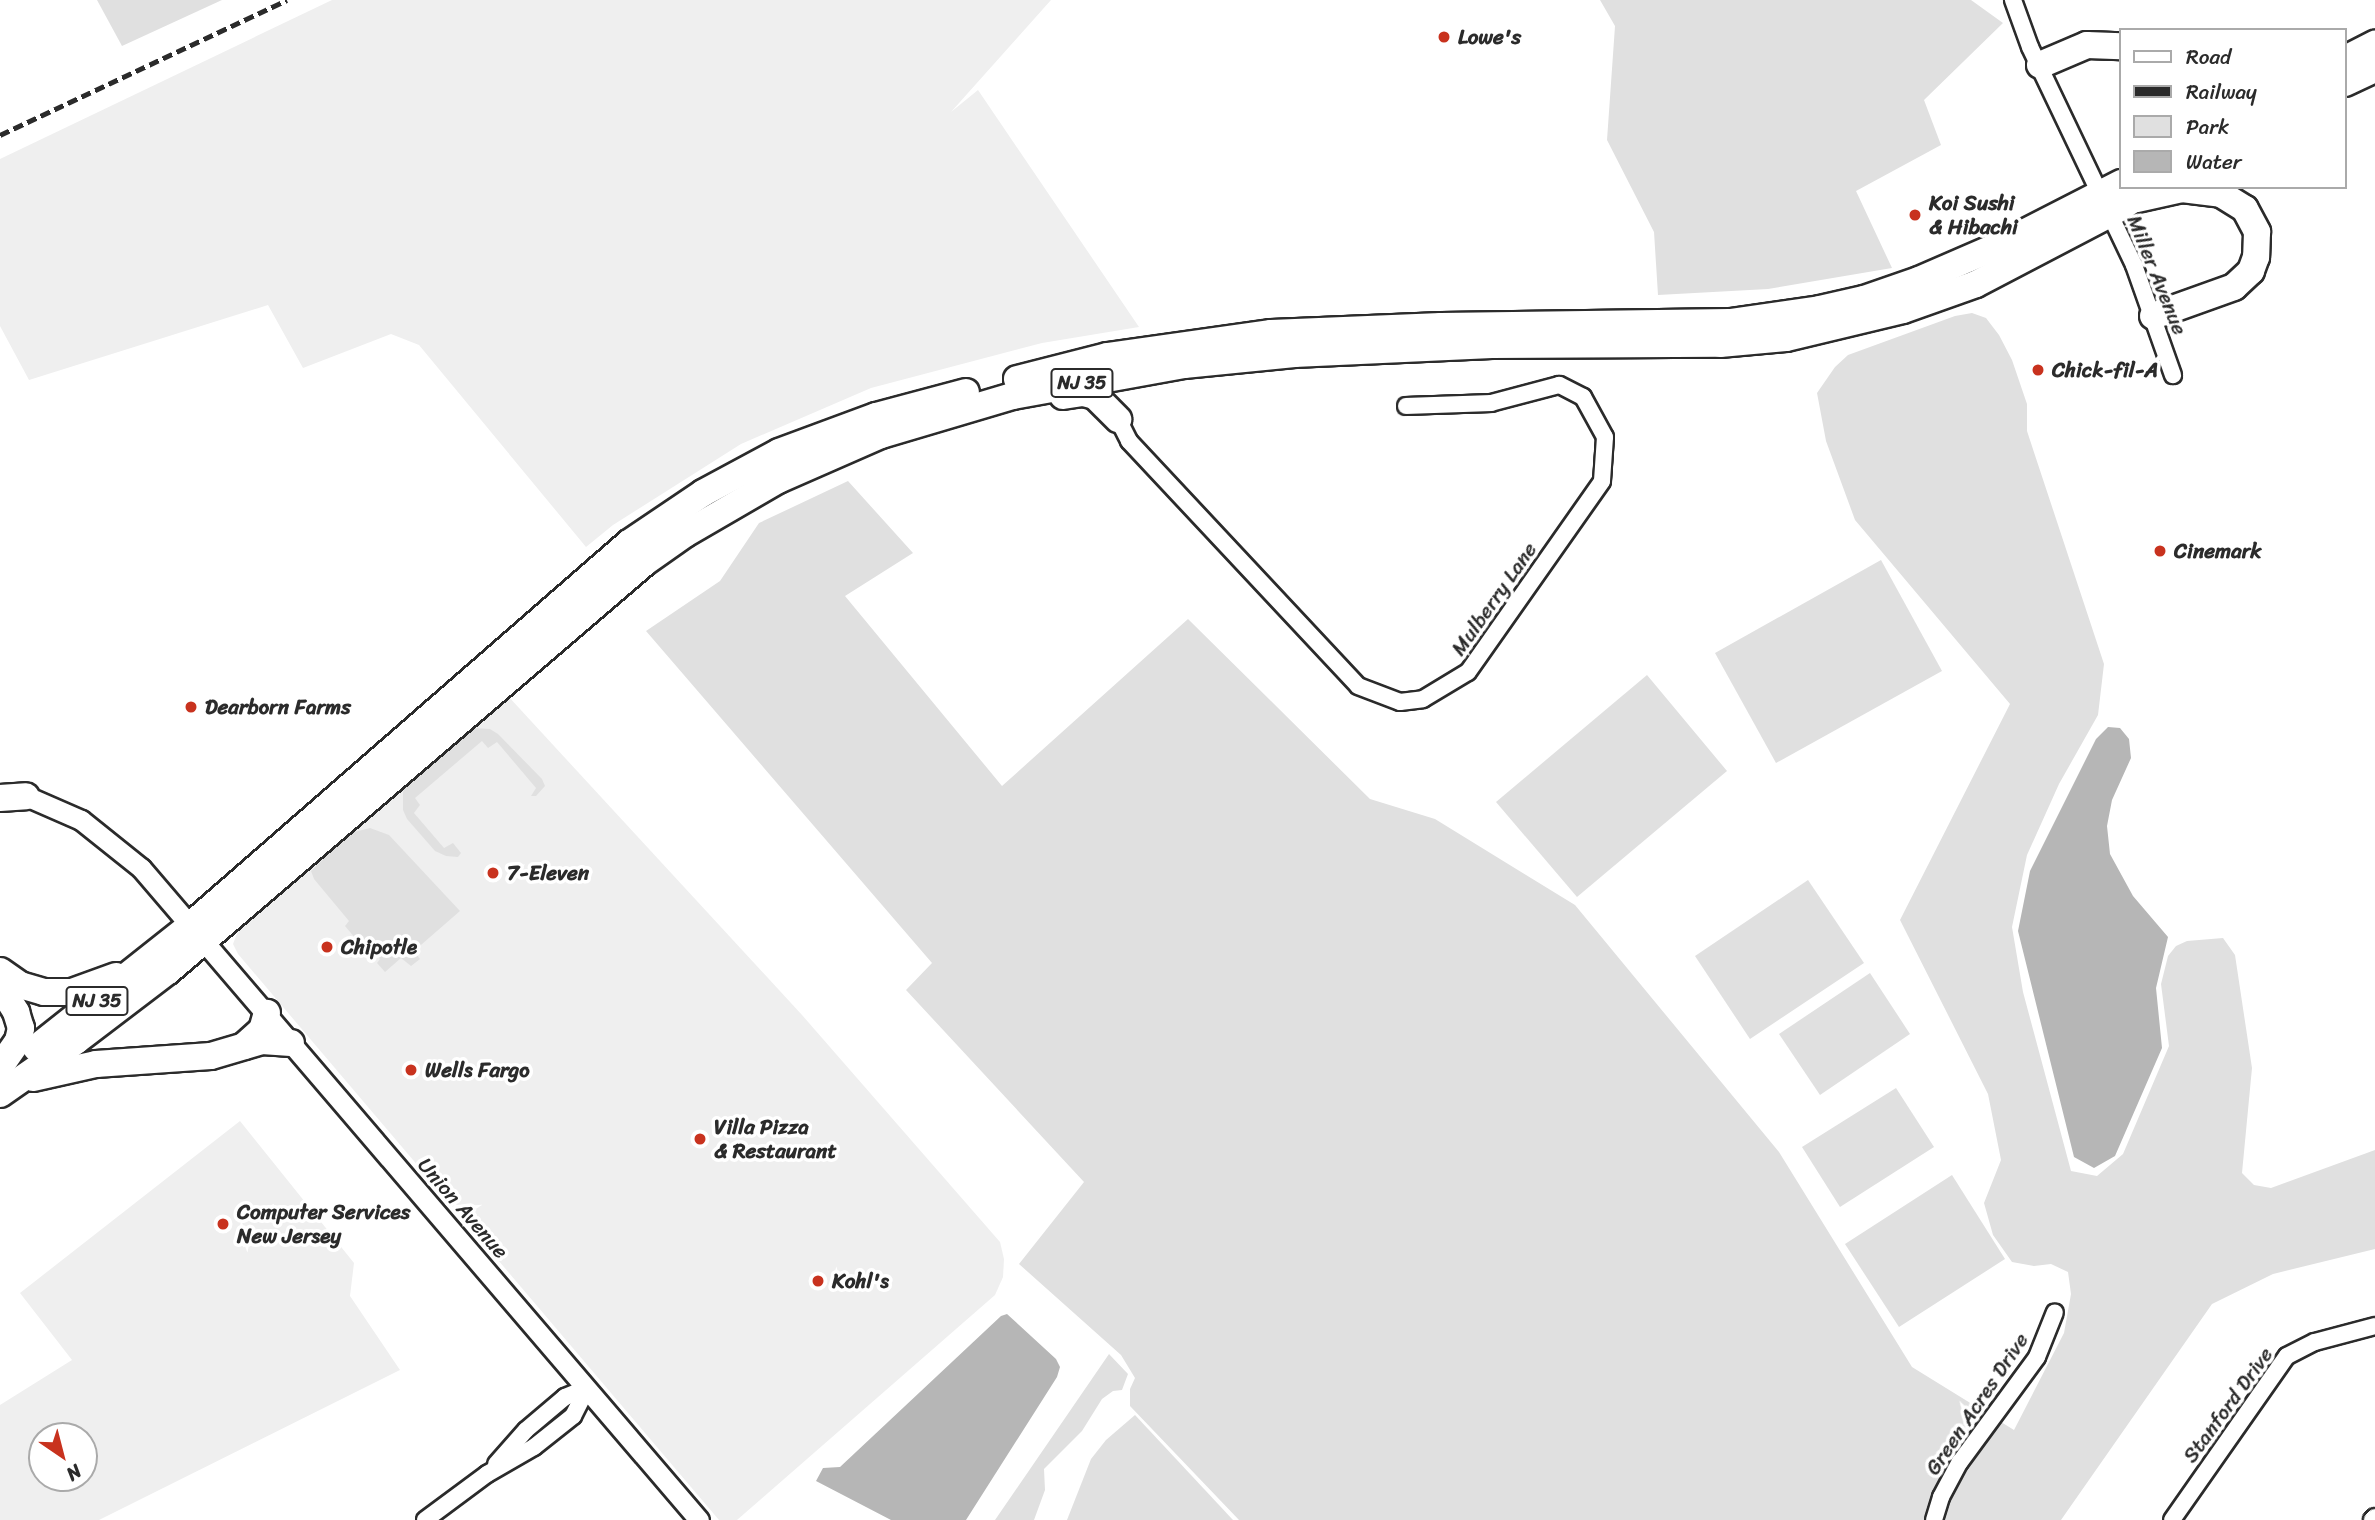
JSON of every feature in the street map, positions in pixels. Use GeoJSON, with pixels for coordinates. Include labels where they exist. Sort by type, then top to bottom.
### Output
{"type":"FeatureCollection","features":[{"type":"Feature","properties":{"kind":"highway"},"geometry":{"type":"LineString","coordinates":[[2347,58],[2375,44]]}},
{"type":"Feature","properties":{"kind":"highway"},"geometry":{"type":"LineString","coordinates":[[2040,65],[2087,45],[2120,46]]}},
{"type":"Feature","properties":{"kind":"highway"},"geometry":{"type":"LineString","coordinates":[[2347,82],[2375,69]]}},
{"type":"Feature","properties":{"kind":"highway"},"geometry":{"type":"LineString","coordinates":[[2123,196],[2182,189],[2221,194],[2245,209],[2257,232],[2256,257],[2251,271],[2234,287],[2153,316]]}},
{"type":"Feature","properties":{"kind":"highway","name":"NJ 35"},"geometry":{"type":"LineString","coordinates":[[4,1079],[54,1035],[138,969],[198,932],[604,594],[685,534],[778,480],[880,435],[1013,396],[1184,365],[1294,354],[1479,345],[1720,344],[1786,338],[1928,303],[2010,269],[2123,196]]}},
{"type":"Feature","properties":{"kind":"highway","name":"NJ 35"},"geometry":{"type":"LineString","coordinates":[[4,1079],[116,1012],[198,932],[629,543],[725,481],[779,452],[829,432],[986,386],[1107,356],[1271,333],[1441,326],[1730,322],[1820,309],[1864,299],[1930,275],[2123,196]]}},
{"type":"Feature","properties":{"kind":"highway"},"geometry":{"type":"LineString","coordinates":[[1118,419],[1118,405],[1125,391],[1184,365]]}},
{"type":"Feature","properties":{"kind":"highway"},"geometry":{"type":"LineString","coordinates":[[1013,396],[1083,393],[1095,396],[1118,419]]}},
{"type":"Feature","properties":{"kind":"highway"},"geometry":{"type":"LineString","coordinates":[[0,971],[35,990],[64,993],[138,969]]}},
{"type":"Feature","properties":{"kind":"highway"},"geometry":{"type":"LineString","coordinates":[[0,986],[16,1012],[21,1028],[19,1041],[4,1079]]}},
{"type":"Feature","properties":{"kind":"highway"},"geometry":{"type":"LineString","coordinates":[[244,1046],[262,1030],[267,1013]]}},
{"type":"Feature","properties":{"kind":"highway"},"geometry":{"type":"LineString","coordinates":[[4,1079],[96,1063],[211,1056],[262,1041],[291,1043]]}},
{"type":"Feature","properties":{"kind":"street","name":"Miller Avenue"},"geometry":{"type":"LineString","coordinates":[[2013,0],[2040,65],[2123,196],[2134,265],[2173,375]]}},
{"type":"Feature","properties":{"kind":"street","name":"Mulberry Lane"},"geometry":{"type":"LineString","coordinates":[[1118,419],[1129,441],[1358,686],[1400,702],[1423,699],[1468,672],[1602,481],[1605,437],[1583,397],[1559,386],[1491,403],[1406,406]]}},
{"type":"Feature","properties":{"kind":"street"},"geometry":{"type":"LineString","coordinates":[[0,789],[13,797]]}},
{"type":"Feature","properties":{"kind":"street","name":"Union Avenue"},"geometry":{"type":"LineString","coordinates":[[13,797],[81,820],[141,868],[699,1520]]}},
{"type":"Feature","properties":{"kind":"street","name":"Green Acres Drive"},"geometry":{"type":"LineString","coordinates":[[1934,1520],[1941,1497],[1960,1462],[2038,1357],[2055,1312]]}},
{"type":"Feature","properties":{"kind":"street","name":"Stanford Drive"},"geometry":{"type":"LineString","coordinates":[[2172,1520],[2287,1356],[2315,1342],[2375,1326]]}},
{"type":"Feature","properties":{"kind":"street"},"geometry":{"type":"LineString","coordinates":[[425,1520],[487,1474],[534,1447],[573,1416],[587,1388]]}},
{"type":"Feature","properties":{"kind":"shaded area"},"geometry":{"type":"Polygon","coordinates":[[[332,0],[1051,0],[951,112],[978,90],[1139,327],[1042,343],[871,388],[741,444],[613,525],[586,547],[419,345],[391,334],[303,368],[268,305],[29,380],[0,326],[0,159],[332,0]]]}},
{"type":"Feature","properties":{"kind":"shaded area"},"geometry":{"type":"Polygon","coordinates":[[[507,695],[802,1015],[1000,1242],[1004,1259],[1003,1277],[995,1295],[737,1520],[719,1520],[238,954],[233,944],[238,931],[507,695]]]}},
{"type":"Feature","properties":{"kind":"shaded area"},"geometry":{"type":"Polygon","coordinates":[[[240,1121],[354,1263],[350,1296],[400,1370],[99,1520],[0,1520],[0,1405],[72,1360],[20,1293],[240,1121]]]}},
{"type":"Feature","properties":{"kind":"green space"},"geometry":{"type":"Polygon","coordinates":[[[97,0],[222,0],[122,46],[97,0]]]}},
{"type":"Feature","properties":{"kind":"green space"},"geometry":{"type":"Polygon","coordinates":[[[1600,0],[1971,0],[2003,23],[1924,100],[1941,145],[1856,191],[1892,268],[1768,289],[1658,295],[1654,232],[1607,140],[1615,26],[1600,0]]]}},
{"type":"Feature","properties":{"kind":"green space"},"geometry":{"type":"Polygon","coordinates":[[[1972,313],[1986,318],[1999,335],[2012,360],[2027,404],[2027,431],[2104,664],[2098,715],[2059,784],[2027,855],[2012,927],[2023,992],[2071,1171],[2097,1176],[2123,1154],[2169,1046],[2161,984],[2168,956],[2176,946],[2187,941],[2223,938],[2235,955],[2252,1068],[2242,1173],[2254,1185],[2271,1188],[2375,1150],[2375,1249],[2273,1274],[2212,1304],[2061,1520],[1239,1520],[1130,1406],[1130,1389],[1135,1378],[1121,1355],[1019,1264],[1084,1182],[906,990],[932,963],[646,631],[720,581],[759,523],[848,481],[913,553],[845,596],[1002,786],[1188,619],[1370,799],[1435,819],[1575,905],[1779,1152],[1912,1367],[2014,1430],[2064,1333],[2071,1294],[2068,1272],[2051,1264],[2034,1266],[2012,1262],[1993,1235],[1984,1203],[2001,1160],[1988,1094],[1900,920],[2010,704],[1855,520],[1826,441],[1817,393],[1835,367],[1848,355],[1955,316],[1972,313]]]}},
{"type":"Feature","properties":{"kind":"green space"},"geometry":{"type":"Polygon","coordinates":[[[1881,560],[1942,671],[1776,763],[1715,653],[1881,560]]]}},
{"type":"Feature","properties":{"kind":"green space"},"geometry":{"type":"Polygon","coordinates":[[[1647,675],[1727,771],[1577,897],[1496,802],[1647,675]]]}},
{"type":"Feature","properties":{"kind":"green space"},"geometry":{"type":"Polygon","coordinates":[[[490,729],[498,734],[542,779],[545,786],[536,796],[531,796],[536,788],[497,742],[488,748],[482,741],[415,798],[420,805],[414,813],[444,848],[453,843],[461,853],[458,857],[446,856],[435,851],[407,819],[403,810],[403,792],[406,784],[435,757],[466,730],[490,729]]]}},
{"type":"Feature","properties":{"kind":"green space"},"geometry":{"type":"Polygon","coordinates":[[[370,828],[389,835],[460,911],[414,951],[420,959],[411,966],[401,958],[385,972],[377,963],[380,959],[375,954],[371,957],[345,926],[349,921],[314,879],[311,871],[350,833],[370,828]]]}},
{"type":"Feature","properties":{"kind":"green space"},"geometry":{"type":"Polygon","coordinates":[[[1808,880],[1864,963],[1750,1039],[1695,956],[1808,880]]]}},
{"type":"Feature","properties":{"kind":"green space"},"geometry":{"type":"Polygon","coordinates":[[[1870,973],[1910,1034],[1820,1095],[1779,1034],[1870,973]]]}},
{"type":"Feature","properties":{"kind":"green space"},"geometry":{"type":"Polygon","coordinates":[[[1896,1088],[1934,1147],[1840,1207],[1802,1147],[1896,1088]]]}},
{"type":"Feature","properties":{"kind":"green space"},"geometry":{"type":"Polygon","coordinates":[[[1952,1175],[2005,1259],[1899,1327],[1845,1244],[1952,1175]]]}},
{"type":"Feature","properties":{"kind":"green space"},"geometry":{"type":"Polygon","coordinates":[[[1109,1354],[1128,1374],[1122,1390],[1113,1391],[1102,1399],[1082,1431],[1044,1469],[1045,1490],[1034,1520],[995,1520],[1109,1354]]]}},
{"type":"Feature","properties":{"kind":"green space"},"geometry":{"type":"Polygon","coordinates":[[[1135,1415],[1233,1520],[1067,1520],[1091,1459],[1106,1440],[1135,1415]]]}},
{"type":"Feature","properties":{"kind":"water"},"geometry":{"type":"Polygon","coordinates":[[[2108,727],[2120,728],[2129,739],[2131,758],[2112,800],[2107,826],[2110,854],[2133,896],[2168,937],[2156,988],[2162,1048],[2115,1156],[2094,1168],[2074,1157],[2018,931],[2030,871],[2096,739],[2108,727]]]}},
{"type":"Feature","properties":{"kind":"water"},"geometry":{"type":"Polygon","coordinates":[[[1007,1314],[1056,1359],[1060,1367],[1057,1377],[966,1520],[891,1520],[816,1481],[823,1468],[840,1467],[1001,1316],[1007,1314]]]}},
{"type":"Feature","properties":{"kind":"railway"},"geometry":{"type":"LineString","coordinates":[[0,135],[287,0]]}},
{"type":"Feature","properties":{"kind":"place","name":"Lowe's"},"geometry":{"type":"Point","coordinates":[1444,37]}},
{"type":"Feature","properties":{"kind":"place","name":"Koi Sushi & Hibachi"},"geometry":{"type":"Point","coordinates":[1915,215]}},
{"type":"Feature","properties":{"kind":"place","name":"Chick-fil-A"},"geometry":{"type":"Point","coordinates":[2038,370]}},
{"type":"Feature","properties":{"kind":"place","name":"Cinemark"},"geometry":{"type":"Point","coordinates":[2160,551]}},
{"type":"Feature","properties":{"kind":"place","name":"Dearborn Farms"},"geometry":{"type":"Point","coordinates":[191,707]}},
{"type":"Feature","properties":{"kind":"place","name":"7-Eleven"},"geometry":{"type":"Point","coordinates":[493,873]}},
{"type":"Feature","properties":{"kind":"place","name":"Chipotle"},"geometry":{"type":"Point","coordinates":[327,947]}},
{"type":"Feature","properties":{"kind":"place","name":"Wells Fargo"},"geometry":{"type":"Point","coordinates":[411,1070]}},
{"type":"Feature","properties":{"kind":"place","name":"Villa Pizza & Restaurant"},"geometry":{"type":"Point","coordinates":[700,1139]}},
{"type":"Feature","properties":{"kind":"place","name":"Computer Services New Jersey"},"geometry":{"type":"Point","coordinates":[223,1224]}},
{"type":"Feature","properties":{"kind":"place","name":"Kohl's"},"geometry":{"type":"Point","coordinates":[818,1281]}}]}
